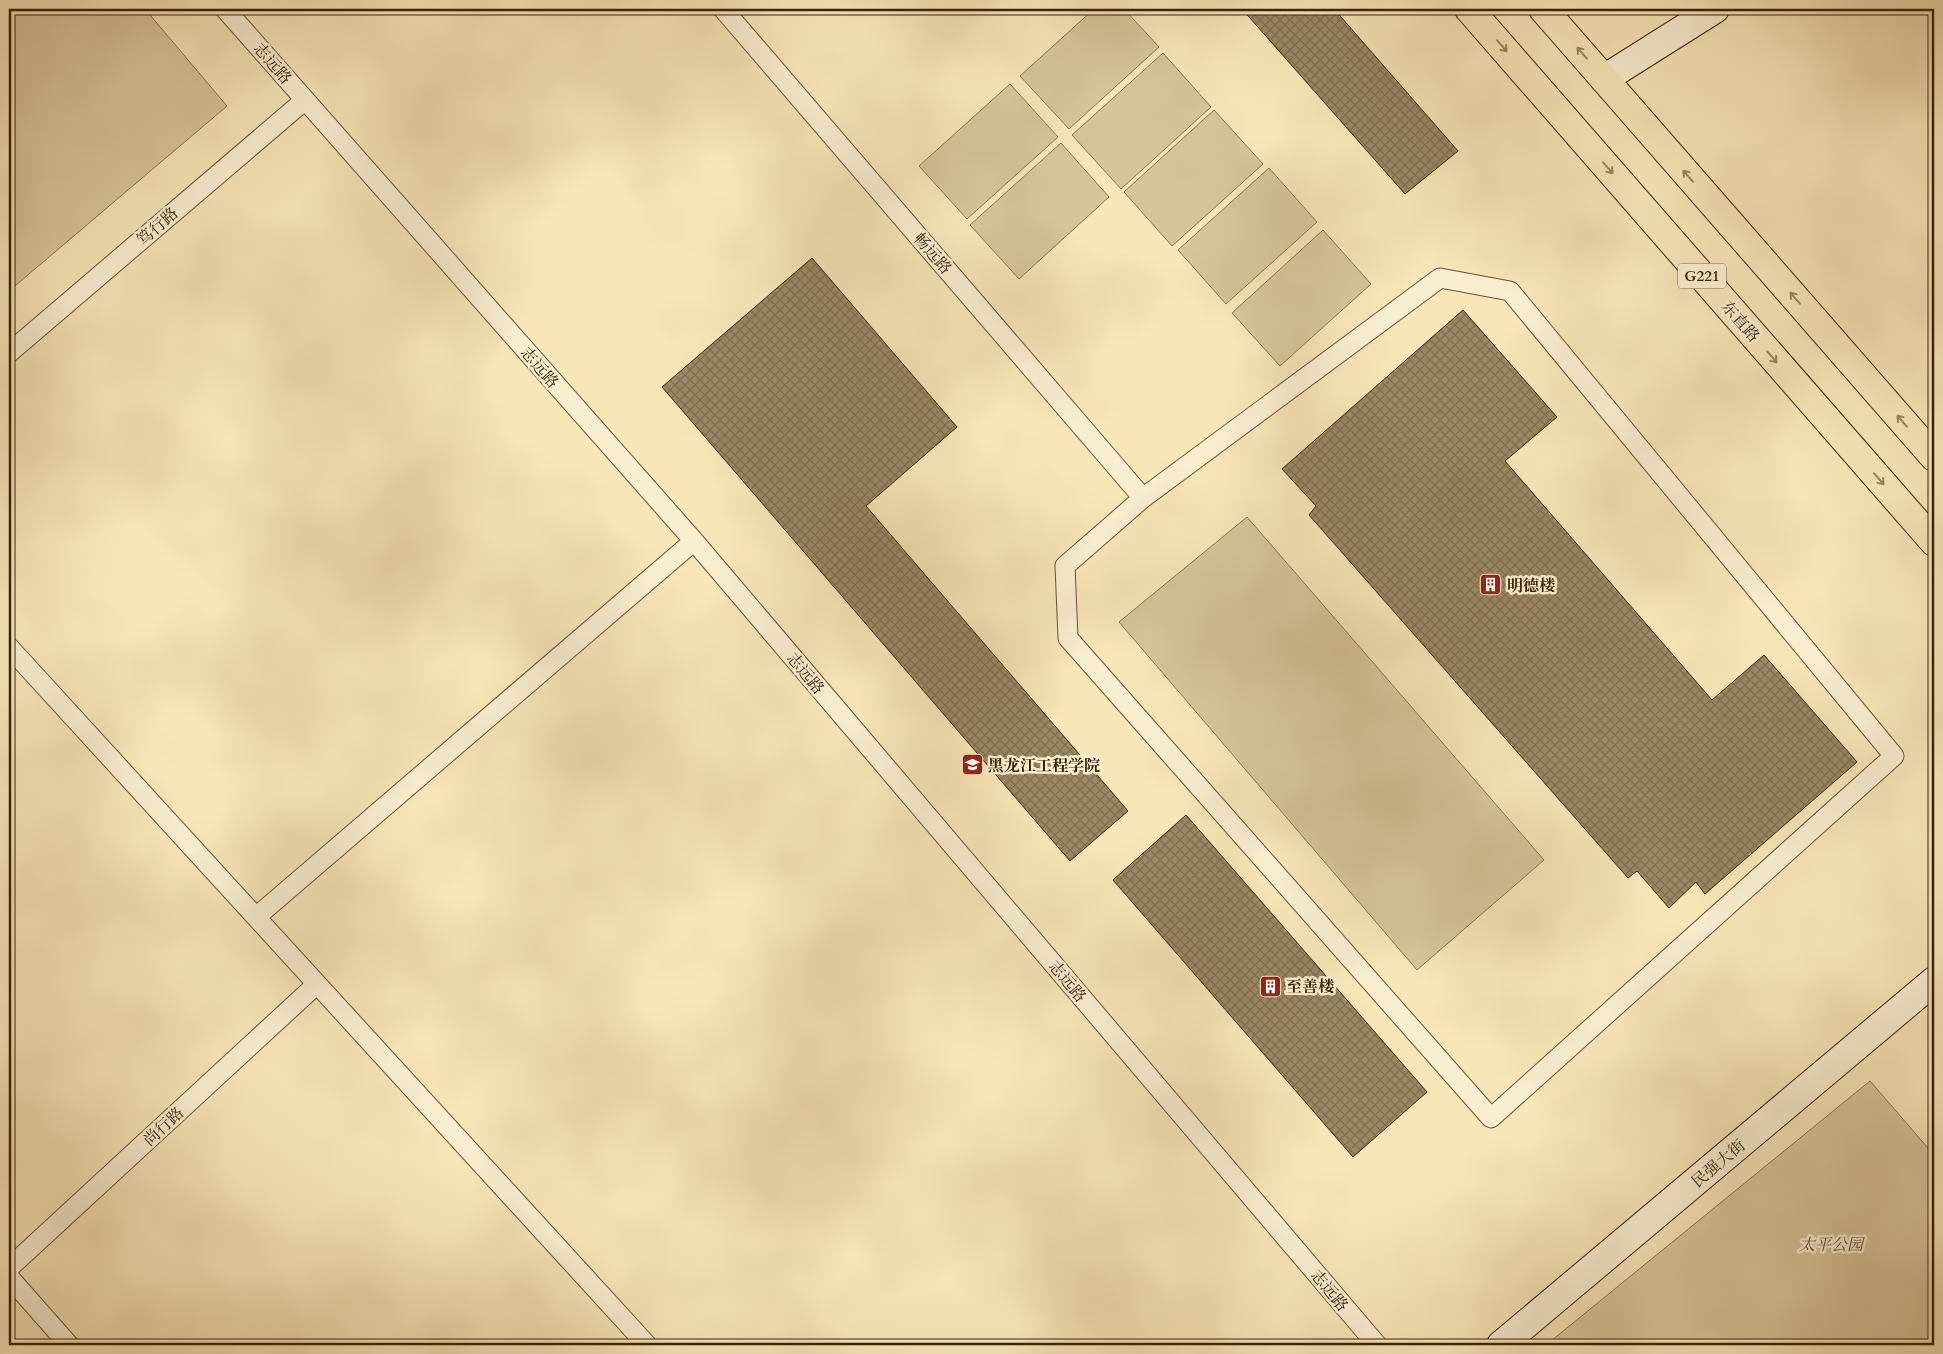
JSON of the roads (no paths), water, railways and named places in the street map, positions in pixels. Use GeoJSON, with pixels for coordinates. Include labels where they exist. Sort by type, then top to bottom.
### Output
{"type":"FeatureCollection","features":[{"type":"Feature","properties":{"kind":"highway","name":"东直路"},"geometry":{"type":"LineString","coordinates":[[1470,9],[1934,542]]}},
{"type":"Feature","properties":{"kind":"highway"},"geometry":{"type":"LineString","coordinates":[[1543,9],[1934,457]]}},
{"type":"Feature","properties":{"kind":"street"},"geometry":{"type":"LineString","coordinates":[[1604,79],[1715,9]]}},
{"type":"Feature","properties":{"kind":"street","name":"民强大街"},"geometry":{"type":"LineString","coordinates":[[1501,1345],[1934,981]]}},
{"type":"Feature","properties":{"kind":"lane","name":"志远路"},"geometry":{"type":"LineString","coordinates":[[225,9],[694,541],[1377,1345]]}},
{"type":"Feature","properties":{"kind":"lane","name":"畅远路"},"geometry":{"type":"LineString","coordinates":[[723,9],[1143,498]]}},
{"type":"Feature","properties":{"kind":"lane","name":"笃行路"},"geometry":{"type":"LineString","coordinates":[[9,353],[305,100]]}},
{"type":"Feature","properties":{"kind":"lane"},"geometry":{"type":"LineString","coordinates":[[1440,278],[1510,291],[1894,756],[1491,1118],[1068,638],[1065,566],[1143,498],[1440,278]]}},
{"type":"Feature","properties":{"kind":"lane"},"geometry":{"type":"LineString","coordinates":[[256,917],[694,541]]}},
{"type":"Feature","properties":{"kind":"lane"},"geometry":{"type":"LineString","coordinates":[[9,647],[647,1345]]}},
{"type":"Feature","properties":{"kind":"lane","name":"尚行路"},"geometry":{"type":"LineString","coordinates":[[9,1268],[317,984]]}},
{"type":"Feature","properties":{"kind":"lane"},"geometry":{"type":"LineString","coordinates":[[9,1277],[69,1345]]}},
{"type":"Feature","properties":{"kind":"place","name":"明德楼"},"geometry":{"type":"Point","coordinates":[1491,585]}},
{"type":"Feature","properties":{"kind":"place","name":"黑龙江工程学院"},"geometry":{"type":"Point","coordinates":[972,765]}},
{"type":"Feature","properties":{"kind":"place","name":"至善楼"},"geometry":{"type":"Point","coordinates":[1270,986]}},
{"type":"Feature","properties":{"kind":"park label","name":"太平公园"},"geometry":{"type":"Point","coordinates":[1831,1244]}}]}
